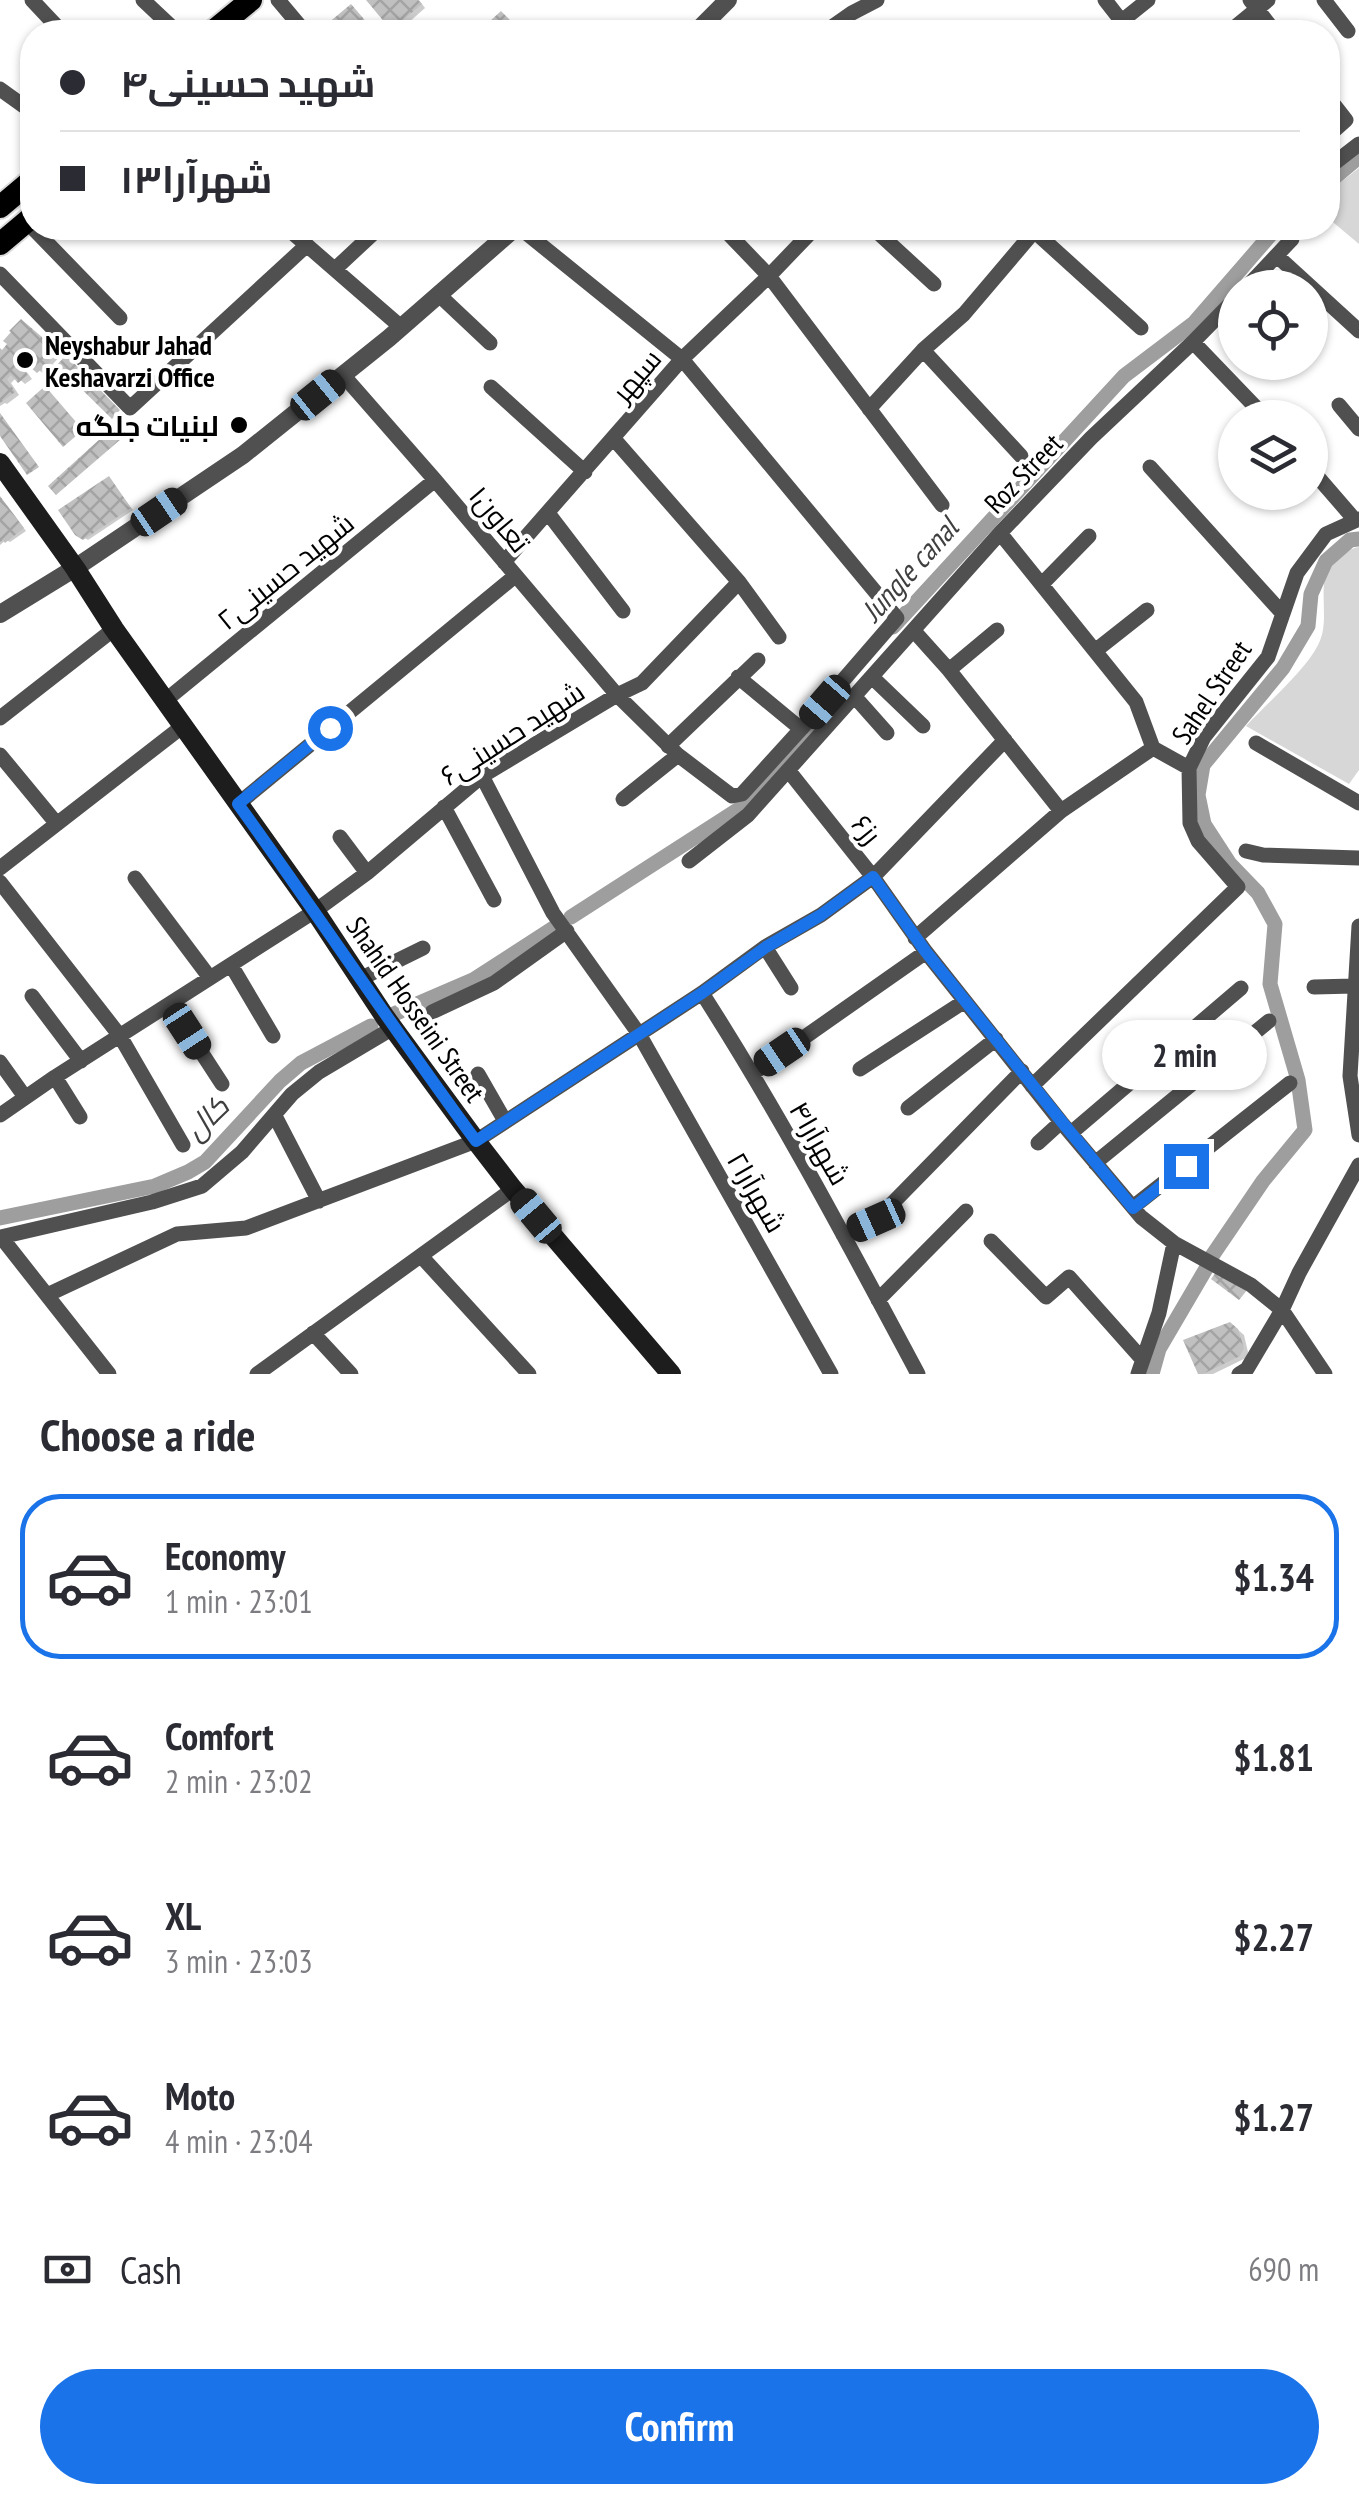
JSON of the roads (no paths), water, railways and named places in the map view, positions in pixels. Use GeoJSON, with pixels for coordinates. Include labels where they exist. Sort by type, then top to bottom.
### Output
{"type":"FeatureCollection","features":[{"type":"Feature","properties":{"kind":"main road"},"geometry":{"type":"LineString","coordinates":[[227,20],[251,0]]}},
{"type":"Feature","properties":{"kind":"main road"},"geometry":{"type":"LineString","coordinates":[[0,207],[20,190]]}},
{"type":"Feature","properties":{"kind":"main road"},"geometry":{"type":"LineString","coordinates":[[0,244],[20,227]]}},
{"type":"Feature","properties":{"kind":"main road","name":"Shahid Hosseini Street"},"geometry":{"type":"LineString","coordinates":[[0,463],[476,1141],[670,1374]]}},
{"type":"Feature","properties":{"kind":"street"},"geometry":{"type":"LineString","coordinates":[[32,0],[51,20]]}},
{"type":"Feature","properties":{"kind":"street"},"geometry":{"type":"LineString","coordinates":[[144,0],[165,20]]}},
{"type":"Feature","properties":{"kind":"street"},"geometry":{"type":"LineString","coordinates":[[278,0],[295,20]]}},
{"type":"Feature","properties":{"kind":"street"},"geometry":{"type":"LineString","coordinates":[[708,20],[728,0]]}},
{"type":"Feature","properties":{"kind":"street"},"geometry":{"type":"LineString","coordinates":[[842,20],[877,0]]}},
{"type":"Feature","properties":{"kind":"street"},"geometry":{"type":"LineString","coordinates":[[1128,20],[1148,0]]}},
{"type":"Feature","properties":{"kind":"street"},"geometry":{"type":"LineString","coordinates":[[1324,0],[1339,20]]}},
{"type":"Feature","properties":{"kind":"street"},"geometry":{"type":"LineString","coordinates":[[1340,21],[1348,31]]}},
{"type":"Feature","properties":{"kind":"street"},"geometry":{"type":"LineString","coordinates":[[49,240],[120,318]]}},
{"type":"Feature","properties":{"kind":"street"},"geometry":{"type":"LineString","coordinates":[[301,240],[401,327]]}},
{"type":"Feature","properties":{"kind":"street"},"geometry":{"type":"LineString","coordinates":[[335,269],[366,240]]}},
{"type":"Feature","properties":{"kind":"street"},"geometry":{"type":"LineString","coordinates":[[0,614],[243,455],[503,240]]}},
{"type":"Feature","properties":{"kind":"street"},"geometry":{"type":"LineString","coordinates":[[533,240],[682,359],[897,618],[801,730],[738,677]]}},
{"type":"Feature","properties":{"kind":"street"},"geometry":{"type":"LineString","coordinates":[[734,240],[769,276],[942,505]]}},
{"type":"Feature","properties":{"kind":"street","name":"سپهر"},"geometry":{"type":"LineString","coordinates":[[238,804],[510,569],[548,513],[682,359],[804,240]]}},
{"type":"Feature","properties":{"kind":"street"},"geometry":{"type":"LineString","coordinates":[[886,240],[934,284]]}},
{"type":"Feature","properties":{"kind":"street"},"geometry":{"type":"LineString","coordinates":[[869,410],[923,350],[964,314],[1027,240]]}},
{"type":"Feature","properties":{"kind":"street"},"geometry":{"type":"LineString","coordinates":[[1048,240],[1140,328]]}},
{"type":"Feature","properties":{"kind":"street"},"geometry":{"type":"LineString","coordinates":[[1263,270],[1290,240]]}},
{"type":"Feature","properties":{"kind":"street"},"geometry":{"type":"LineString","coordinates":[[0,274],[130,408],[307,245]]}},
{"type":"Feature","properties":{"kind":"street"},"geometry":{"type":"LineString","coordinates":[[1277,256],[1359,331]]}},
{"type":"Feature","properties":{"kind":"street"},"geometry":{"type":"LineString","coordinates":[[438,294],[490,343]]}},
{"type":"Feature","properties":{"kind":"street","name":"Roz Street"},"geometry":{"type":"LineString","coordinates":[[689,861],[748,816],[1000,533],[1091,438],[1218,316]]}},
{"type":"Feature","properties":{"kind":"street"},"geometry":{"type":"LineString","coordinates":[[1193,342],[1249,400]]}},
{"type":"Feature","properties":{"kind":"street"},"geometry":{"type":"LineString","coordinates":[[923,350],[1021,456]]}},
{"type":"Feature","properties":{"kind":"street","name":"تعاون۱"},"geometry":{"type":"LineString","coordinates":[[342,375],[618,694]]}},
{"type":"Feature","properties":{"kind":"street"},"geometry":{"type":"LineString","coordinates":[[491,387],[585,472]]}},
{"type":"Feature","properties":{"kind":"street"},"geometry":{"type":"LineString","coordinates":[[1340,405],[1359,429]]}},
{"type":"Feature","properties":{"kind":"street"},"geometry":{"type":"LineString","coordinates":[[614,439],[739,582],[779,637]]}},
{"type":"Feature","properties":{"kind":"street"},"geometry":{"type":"LineString","coordinates":[[1150,467],[1282,614]]}},
{"type":"Feature","properties":{"kind":"street","name":"شهید حسینی۲"},"geometry":{"type":"LineString","coordinates":[[166,700],[436,480]]}},
{"type":"Feature","properties":{"kind":"street"},"geometry":{"type":"LineString","coordinates":[[1328,488],[1357,519]]}},
{"type":"Feature","properties":{"kind":"street"},"geometry":{"type":"LineString","coordinates":[[548,513],[623,611]]}},
{"type":"Feature","properties":{"kind":"street","name":"Sahel Street"},"geometry":{"type":"LineString","coordinates":[[1153,748],[1189,768],[1204,737],[1268,657],[1297,573],[1326,534],[1357,519]]}},
{"type":"Feature","properties":{"kind":"street"},"geometry":{"type":"LineString","coordinates":[[752,1074],[920,945],[1061,812],[1153,748],[1136,702],[1000,533]]}},
{"type":"Feature","properties":{"kind":"street"},"geometry":{"type":"LineString","coordinates":[[1042,584],[1089,536]]}},
{"type":"Feature","properties":{"kind":"street"},"geometry":{"type":"LineString","coordinates":[[618,694],[642,684],[739,582]]}},
{"type":"Feature","properties":{"kind":"street"},"geometry":{"type":"LineString","coordinates":[[1095,652],[1147,610]]}},
{"type":"Feature","properties":{"kind":"street"},"geometry":{"type":"LineString","coordinates":[[0,718],[114,630]]}},
{"type":"Feature","properties":{"kind":"street"},"geometry":{"type":"LineString","coordinates":[[949,670],[996,630]]}},
{"type":"Feature","properties":{"kind":"street"},"geometry":{"type":"LineString","coordinates":[[914,631],[1061,812]]}},
{"type":"Feature","properties":{"kind":"street"},"geometry":{"type":"LineString","coordinates":[[623,799],[758,660]]}},
{"type":"Feature","properties":{"kind":"street"},"geometry":{"type":"LineString","coordinates":[[873,678],[923,726]]}},
{"type":"Feature","properties":{"kind":"street","name":"شهید حسینی۶"},"geometry":{"type":"LineString","coordinates":[[0,1116],[315,912],[368,874],[482,776],[618,694],[673,750],[737,797],[801,730]]}},
{"type":"Feature","properties":{"kind":"street"},"geometry":{"type":"LineString","coordinates":[[855,697],[888,733]]}},
{"type":"Feature","properties":{"kind":"street"},"geometry":{"type":"LineString","coordinates":[[0,868],[183,726]]}},
{"type":"Feature","properties":{"kind":"street"},"geometry":{"type":"LineString","coordinates":[[47,1295],[177,1234],[246,1228],[476,1141],[873,877],[1005,740]]}},
{"type":"Feature","properties":{"kind":"street"},"geometry":{"type":"LineString","coordinates":[[1256,743],[1359,802]]}},
{"type":"Feature","properties":{"kind":"street"},"geometry":{"type":"LineString","coordinates":[[0,755],[57,824]]}},
{"type":"Feature","properties":{"kind":"street"},"geometry":{"type":"LineString","coordinates":[[1032,1086],[1238,887],[1198,840],[1190,823],[1189,768]]}},
{"type":"Feature","properties":{"kind":"street","name":"رز۶"},"geometry":{"type":"LineString","coordinates":[[788,770],[873,877],[920,945],[1133,1208],[1174,1242],[1251,1285],[1282,1310],[1324,1374]]}},
{"type":"Feature","properties":{"kind":"street","name":"شهرآرا۲"},"geometry":{"type":"LineString","coordinates":[[482,776],[554,913],[639,1034],[831,1374]]}},
{"type":"Feature","properties":{"kind":"street"},"geometry":{"type":"LineString","coordinates":[[444,807],[494,900]]}},
{"type":"Feature","properties":{"kind":"street"},"geometry":{"type":"LineString","coordinates":[[340,836],[368,874]]}},
{"type":"Feature","properties":{"kind":"street"},"geometry":{"type":"LineString","coordinates":[[1246,851],[1359,858]]}},
{"type":"Feature","properties":{"kind":"street"},"geometry":{"type":"LineString","coordinates":[[134,878],[210,978]]}},
{"type":"Feature","properties":{"kind":"street"},"geometry":{"type":"LineString","coordinates":[[0,882],[120,1036],[183,1145]]}},
{"type":"Feature","properties":{"kind":"street"},"geometry":{"type":"LineString","coordinates":[[1359,926],[1350,1076],[1359,1135]]}},
{"type":"Feature","properties":{"kind":"street"},"geometry":{"type":"LineString","coordinates":[[432,1012],[494,983],[567,932]]}},
{"type":"Feature","properties":{"kind":"street"},"geometry":{"type":"LineString","coordinates":[[766,947],[791,988]]}},
{"type":"Feature","properties":{"kind":"street"},"geometry":{"type":"LineString","coordinates":[[360,979],[423,948]]}},
{"type":"Feature","properties":{"kind":"street"},"geometry":{"type":"LineString","coordinates":[[231,965],[272,1036]]}},
{"type":"Feature","properties":{"kind":"street"},"geometry":{"type":"LineString","coordinates":[[1314,987],[1354,986]]}},
{"type":"Feature","properties":{"kind":"street"},"geometry":{"type":"LineString","coordinates":[[1038,1143],[1066,1128],[1241,988]]}},
{"type":"Feature","properties":{"kind":"street","name":"شهرآرا۴"},"geometry":{"type":"LineString","coordinates":[[702,993],[752,1074],[918,1374]]}},
{"type":"Feature","properties":{"kind":"street"},"geometry":{"type":"LineString","coordinates":[[32,996],[81,1061]]}},
{"type":"Feature","properties":{"kind":"street"},"geometry":{"type":"LineString","coordinates":[[860,1069],[965,1001]]}},
{"type":"Feature","properties":{"kind":"street"},"geometry":{"type":"LineString","coordinates":[[170,1004],[222,1084]]}},
{"type":"Feature","properties":{"kind":"street"},"geometry":{"type":"LineString","coordinates":[[1095,1162],[1269,1021]]}},
{"type":"Feature","properties":{"kind":"street"},"geometry":{"type":"LineString","coordinates":[[109,1374],[1,1237],[152,1202],[202,1186],[242,1152],[292,1094],[320,1072],[394,1028]]}},
{"type":"Feature","properties":{"kind":"street"},"geometry":{"type":"LineString","coordinates":[[908,1108],[996,1039]]}},
{"type":"Feature","properties":{"kind":"street"},"geometry":{"type":"LineString","coordinates":[[0,1062],[26,1097]]}},
{"type":"Feature","properties":{"kind":"street"},"geometry":{"type":"LineString","coordinates":[[843,1235],[876,1220],[1022,1071]]}},
{"type":"Feature","properties":{"kind":"street"},"geometry":{"type":"LineString","coordinates":[[478,1074],[504,1121]]}},
{"type":"Feature","properties":{"kind":"street"},"geometry":{"type":"LineString","coordinates":[[55,1078],[80,1117]]}},
{"type":"Feature","properties":{"kind":"street"},"geometry":{"type":"LineString","coordinates":[[1133,1208],[1290,1083]]}},
{"type":"Feature","properties":{"kind":"street"},"geometry":{"type":"LineString","coordinates":[[276,1116],[318,1200]]}},
{"type":"Feature","properties":{"kind":"street"},"geometry":{"type":"LineString","coordinates":[[1239,1374],[1247,1369],[1282,1310],[1359,1164]]}},
{"type":"Feature","properties":{"kind":"street"},"geometry":{"type":"LineString","coordinates":[[257,1374],[513,1189]]}},
{"type":"Feature","properties":{"kind":"street"},"geometry":{"type":"LineString","coordinates":[[878,1300],[966,1211]]}},
{"type":"Feature","properties":{"kind":"street"},"geometry":{"type":"LineString","coordinates":[[990,1242],[1046,1297],[1069,1277],[1140,1366]]}},
{"type":"Feature","properties":{"kind":"street"},"geometry":{"type":"LineString","coordinates":[[1140,1366],[1159,1314],[1174,1242]]}},
{"type":"Feature","properties":{"kind":"street"},"geometry":{"type":"LineString","coordinates":[[421,1256],[528,1374]]}},
{"type":"Feature","properties":{"kind":"street"},"geometry":{"type":"LineString","coordinates":[[313,1333],[351,1374]]}},
{"type":"Feature","properties":{"kind":"waterway","name":"Jungle canal"},"geometry":{"type":"LineString","coordinates":[[1340,173],[1359,157]]}},
{"type":"Feature","properties":{"kind":"waterway","name":"Jungle canal"},"geometry":{"type":"LineString","coordinates":[[893,627],[1124,376],[1194,323],[1266,240]]}},
{"type":"Feature","properties":{"kind":"waterway","name":"Jungle canal"},"geometry":{"type":"LineString","coordinates":[[1212,1256],[1263,1181],[1305,1130],[1298,1080],[1270,984],[1275,924],[1258,893],[1230,864],[1204,824],[1198,795],[1203,765],[1283,668],[1308,626],[1311,594],[1326,561],[1350,540],[1359,539]]}},
{"type":"Feature","properties":{"kind":"waterway","name":"Jungle canal"},"geometry":{"type":"LineString","coordinates":[[571,917],[753,800],[812,726]]}},
{"type":"Feature","properties":{"kind":"waterway","name":"کال"},"geometry":{"type":"LineString","coordinates":[[394,1014],[473,980],[558,925]]}},
{"type":"Feature","properties":{"kind":"waterway","name":"کال"},"geometry":{"type":"LineString","coordinates":[[0,1218],[155,1186],[188,1172],[205,1162],[301,1063],[371,1026]]}},
{"type":"Feature","properties":{"kind":"waterway","name":"Jungle canal"},"geometry":{"type":"LineString","coordinates":[[1152,1374],[1159,1349],[1207,1267]]}},
{"type":"Feature","properties":{"kind":"place","name":"Neyshabur Jahad Keshavarzi Office"},"geometry":{"type":"Point","coordinates":[25,360]}},
{"type":"Feature","properties":{"kind":"place","name":"لبنیات جلگه"},"geometry":{"type":"Point","coordinates":[239,425]}}]}
